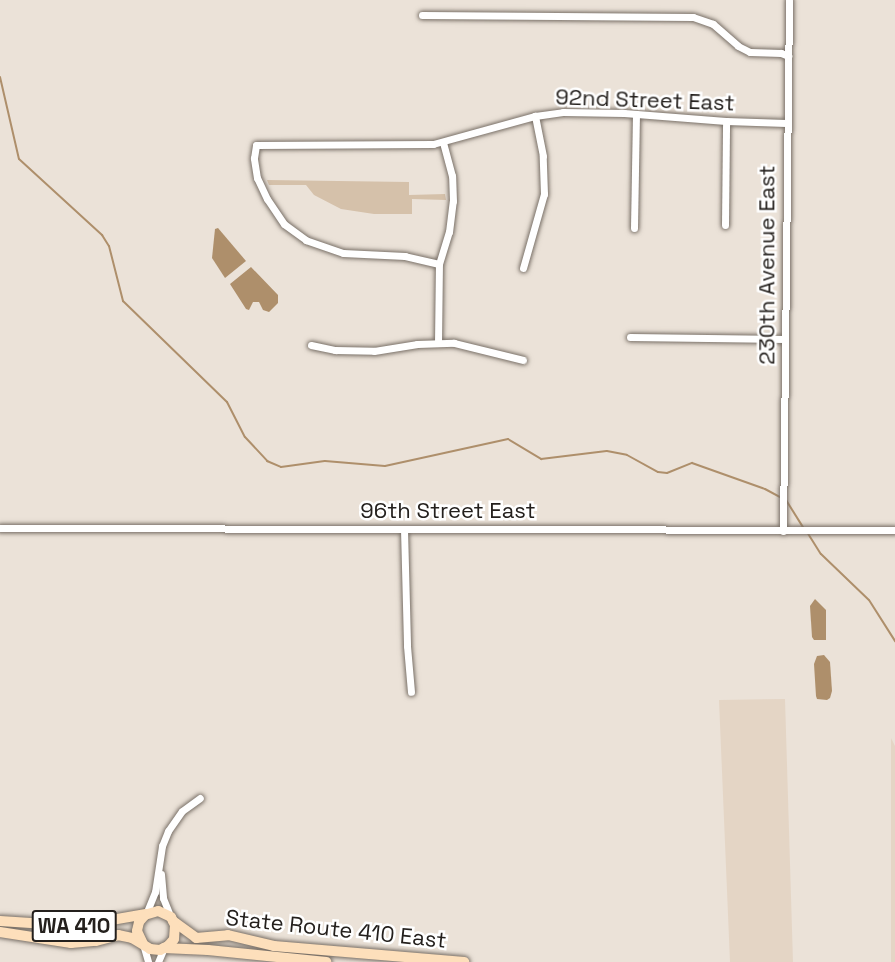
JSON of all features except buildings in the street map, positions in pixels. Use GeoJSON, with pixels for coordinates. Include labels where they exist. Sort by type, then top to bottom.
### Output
{"type":"FeatureCollection","features":[{"type":"Feature","properties":{"kind":"main road","name":"WA 410"},"geometry":{"type":"LineString","coordinates":[[0,921],[77,926],[158,911],[172,919]]}},
{"type":"Feature","properties":{"kind":"main road","name":"WA 410"},"geometry":{"type":"LineString","coordinates":[[142,944],[138,936],[138,927],[146,914]]}},
{"type":"Feature","properties":{"kind":"main road"},"geometry":{"type":"LineString","coordinates":[[164,948],[172,943],[176,934],[172,919]]}},
{"type":"Feature","properties":{"kind":"main road","name":"State Route 410 East"},"geometry":{"type":"LineString","coordinates":[[172,919],[196,938],[228,935],[283,947],[464,962]]}},
{"type":"Feature","properties":{"kind":"main road","name":"WA 410"},"geometry":{"type":"LineString","coordinates":[[0,932],[71,943],[96,941],[118,935],[155,950],[164,948]]}},
{"type":"Feature","properties":{"kind":"main road","name":"State Route 410 East"},"geometry":{"type":"LineString","coordinates":[[164,948],[326,962]]}},
{"type":"Feature","properties":{"kind":"street","name":"230th Avenue East"},"geometry":{"type":"LineString","coordinates":[[783,531],[789,0]]}},
{"type":"Feature","properties":{"kind":"street"},"geometry":{"type":"LineString","coordinates":[[423,15],[693,17],[713,24],[738,46],[750,52],[781,53],[788,56]]}},
{"type":"Feature","properties":{"kind":"street","name":"92nd Street East"},"geometry":{"type":"LineString","coordinates":[[440,264],[405,256],[343,253],[317,246],[284,224],[267,199],[257,178],[254,158],[256,145],[443,143],[535,116],[563,112],[786,123]]}},
{"type":"Feature","properties":{"kind":"street"},"geometry":{"type":"LineString","coordinates":[[634,228],[636,114]]}},
{"type":"Feature","properties":{"kind":"street"},"geometry":{"type":"LineString","coordinates":[[523,268],[544,194],[543,156],[535,116]]}},
{"type":"Feature","properties":{"kind":"street"},"geometry":{"type":"LineString","coordinates":[[725,225],[726,121]]}},
{"type":"Feature","properties":{"kind":"street"},"geometry":{"type":"LineString","coordinates":[[438,343],[440,264],[449,232],[453,201],[452,176],[443,143]]}},
{"type":"Feature","properties":{"kind":"street"},"geometry":{"type":"LineString","coordinates":[[630,337],[785,339]]}},
{"type":"Feature","properties":{"kind":"street"},"geometry":{"type":"LineString","coordinates":[[311,345],[335,350],[374,351],[438,343],[478,347],[523,360]]}},
{"type":"Feature","properties":{"kind":"street","name":"96th Street East"},"geometry":{"type":"LineString","coordinates":[[0,528],[895,530]]}},
{"type":"Feature","properties":{"kind":"street"},"geometry":{"type":"LineString","coordinates":[[404,529],[407,646],[411,692]]}},
{"type":"Feature","properties":{"kind":"street"},"geometry":{"type":"LineString","coordinates":[[146,914],[155,892],[164,838],[182,811],[200,798]]}},
{"type":"Feature","properties":{"kind":"street"},"geometry":{"type":"LineString","coordinates":[[160,862],[163,898],[172,919]]}},
{"type":"Feature","properties":{"kind":"street"},"geometry":{"type":"LineString","coordinates":[[142,944],[148,962]]}},
{"type":"Feature","properties":{"kind":"street"},"geometry":{"type":"LineString","coordinates":[[158,962],[164,948]]}},
{"type":"Feature","properties":{"kind":"shaded area"},"geometry":{"type":"Polygon","coordinates":[[[267,180],[409,182],[409,195],[445,194],[446,200],[412,199],[412,214],[374,214],[341,209],[314,195],[306,185],[269,185],[267,180]]]}},
{"type":"Feature","properties":{"kind":"shaded area"},"geometry":{"type":"Polygon","coordinates":[[[218,228],[246,261],[225,278],[212,258],[215,229],[218,228]]]}},
{"type":"Feature","properties":{"kind":"shaded area"},"geometry":{"type":"Polygon","coordinates":[[[251,267],[278,295],[278,303],[269,312],[263,310],[259,302],[253,302],[249,310],[246,309],[230,284],[251,267]]]}},
{"type":"Feature","properties":{"kind":"shaded area"},"geometry":{"type":"Polygon","coordinates":[[[815,599],[826,610],[826,640],[814,640],[812,637],[810,606],[815,599]]]}},
{"type":"Feature","properties":{"kind":"shaded area"},"geometry":{"type":"Polygon","coordinates":[[[824,655],[830,662],[832,691],[827,700],[817,699],[816,696],[814,664],[817,656],[824,655]]]}},
{"type":"Feature","properties":{"kind":"shaded area"},"geometry":{"type":"Polygon","coordinates":[[[785,699],[793,962],[730,962],[719,700],[785,699]]]}},
{"type":"Feature","properties":{"kind":"shaded area"},"geometry":{"type":"Polygon","coordinates":[[[891,738],[895,746],[895,962],[891,962],[891,738]]]}},
{"type":"Feature","properties":{"kind":"waterway"},"geometry":{"type":"LineString","coordinates":[[0,77],[19,159],[102,235],[109,246],[123,301],[227,402],[245,437],[267,461],[281,467],[325,461],[385,466],[508,439],[541,459],[607,451],[627,455],[658,472],[667,473],[692,463],[765,489],[786,500],[803,527]]}},
{"type":"Feature","properties":{"kind":"waterway"},"geometry":{"type":"LineString","coordinates":[[807,532],[821,554],[869,600],[895,641]]}}]}
